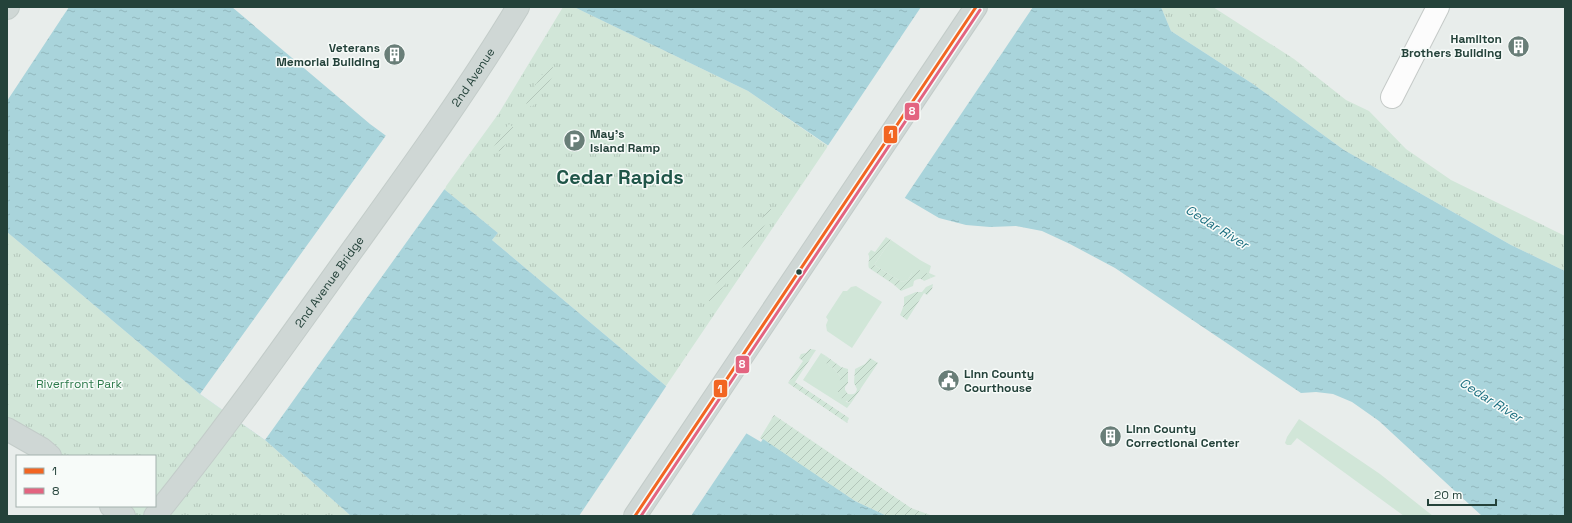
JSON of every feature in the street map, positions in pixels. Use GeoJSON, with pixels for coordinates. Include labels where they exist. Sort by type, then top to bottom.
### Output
{"type":"FeatureCollection","features":[{"type":"Feature","properties":{"kind":"main road","name":"2nd Avenue"},"geometry":{"type":"LineString","coordinates":[[427,146],[477,74],[518,7]]}},
{"type":"Feature","properties":{"kind":"main road"},"geometry":{"type":"LineString","coordinates":[[635,516],[976,7]]}},
{"type":"Feature","properties":{"kind":"main road","name":"2nd Avenue Bridge"},"geometry":{"type":"LineString","coordinates":[[155,516],[232,417],[427,146]]}},
{"type":"Feature","properties":{"kind":"main road"},"geometry":{"type":"LineString","coordinates":[[7,429],[42,449],[49,455]]}},
{"type":"Feature","properties":{"kind":"main road"},"geometry":{"type":"LineString","coordinates":[[112,507],[124,516]]}},
{"type":"Feature","properties":{"kind":"street"},"geometry":{"type":"LineString","coordinates":[[1392,97],[1438,7]]}},
{"type":"Feature","properties":{"kind":"green space"},"geometry":{"type":"Polygon","coordinates":[[[563,7],[574,7],[748,91],[828,146],[666,386],[492,240],[498,233],[444,189],[499,113],[563,7]]]}},
{"type":"Feature","properties":{"kind":"green space"},"geometry":{"type":"Polygon","coordinates":[[[1161,7],[1213,7],[1294,59],[1346,100],[1369,111],[1406,149],[1451,180],[1565,236],[1565,271],[1511,245],[1344,150],[1253,84],[1171,31],[1161,7]]]}},
{"type":"Feature","properties":{"kind":"green space"},"geometry":{"type":"Polygon","coordinates":[[[549,65],[557,70],[532,107],[524,102],[549,65]]]}},
{"type":"Feature","properties":{"kind":"green space"},"geometry":{"type":"Polygon","coordinates":[[[509,124],[516,129],[500,152],[493,148],[509,124]]]}},
{"type":"Feature","properties":{"kind":"green space"},"geometry":{"type":"Polygon","coordinates":[[[769,208],[774,211],[746,253],[741,250],[769,208]]]}},
{"type":"Feature","properties":{"kind":"green space","name":"Riverfront Park"},"geometry":{"type":"Polygon","coordinates":[[[7,232],[200,394],[265,440],[351,516],[124,516],[112,507],[156,507],[156,455],[48,455],[7,429],[7,232]]]}},
{"type":"Feature","properties":{"kind":"green space"},"geometry":{"type":"Polygon","coordinates":[[[886,237],[891,240],[874,265],[902,282],[908,280],[912,273],[920,270],[928,274],[931,278],[924,281],[920,279],[916,280],[914,281],[913,286],[901,291],[869,268],[868,254],[871,250],[875,252],[886,237]]]}},
{"type":"Feature","properties":{"kind":"green space"},"geometry":{"type":"Polygon","coordinates":[[[891,240],[931,266],[929,273],[936,276],[931,278],[928,274],[912,273],[908,280],[902,282],[874,265],[891,240]]]}},
{"type":"Feature","properties":{"kind":"green space"},"geometry":{"type":"Polygon","coordinates":[[[735,257],[741,261],[712,303],[706,299],[735,257]]]}},
{"type":"Feature","properties":{"kind":"green space"},"geometry":{"type":"Polygon","coordinates":[[[933,284],[932,289],[927,295],[924,293],[907,320],[900,315],[904,305],[904,297],[916,292],[922,292],[926,287],[933,284]]]}},
{"type":"Feature","properties":{"kind":"green space"},"geometry":{"type":"Polygon","coordinates":[[[856,286],[882,302],[852,348],[827,331],[826,325],[828,320],[826,317],[843,291],[847,291],[851,287],[856,286]]]}},
{"type":"Feature","properties":{"kind":"green space"},"geometry":{"type":"Polygon","coordinates":[[[810,349],[816,350],[795,382],[849,418],[847,423],[788,383],[803,361],[799,358],[801,354],[806,353],[810,349]]]}},
{"type":"Feature","properties":{"kind":"green space"},"geometry":{"type":"Polygon","coordinates":[[[821,353],[826,356],[823,360],[841,377],[846,402],[851,403],[847,408],[803,380],[821,353]]]}},
{"type":"Feature","properties":{"kind":"green space"},"geometry":{"type":"Polygon","coordinates":[[[826,356],[841,367],[848,369],[848,383],[845,390],[848,394],[853,394],[857,391],[854,383],[855,369],[865,364],[870,358],[878,363],[851,403],[843,400],[838,394],[838,387],[841,377],[833,368],[822,360],[826,356]]]}},
{"type":"Feature","properties":{"kind":"green space"},"geometry":{"type":"Polygon","coordinates":[[[774,415],[911,508],[933,516],[887,516],[855,501],[760,438],[774,415]]]}},
{"type":"Feature","properties":{"kind":"green space"},"geometry":{"type":"Polygon","coordinates":[[[1299,419],[1380,474],[1433,516],[1404,516],[1297,438],[1291,445],[1287,445],[1285,443],[1287,437],[1299,419]]]}},
{"type":"Feature","properties":{"kind":"water"},"geometry":{"type":"Polygon","coordinates":[[[7,7],[232,7],[385,135],[444,189],[498,233],[492,240],[666,386],[761,442],[763,439],[855,501],[887,516],[351,516],[265,440],[200,394],[7,232],[7,7]]]}},
{"type":"Feature","properties":{"kind":"water","name":"Cedar River"},"geometry":{"type":"Polygon","coordinates":[[[574,7],[1161,7],[1171,31],[1253,84],[1344,150],[1511,245],[1565,271],[1565,516],[1482,516],[1379,421],[1352,402],[1333,394],[1316,392],[1301,393],[1115,268],[1042,231],[1016,226],[990,227],[966,225],[939,218],[905,198],[748,91],[574,7]]]}},
{"type":"Feature","properties":{"kind":"pier"},"geometry":{"type":"Polygon","coordinates":[[[7,7],[69,7],[7,101],[7,7]]]}},
{"type":"Feature","properties":{"kind":"pier"},"geometry":{"type":"Polygon","coordinates":[[[921,7],[1033,7],[904,199],[827,147],[921,7]]]}},
{"type":"Feature","properties":{"kind":"pier"},"geometry":{"type":"Polygon","coordinates":[[[387,134],[446,187],[265,440],[200,394],[387,134]]]}},
{"type":"Feature","properties":{"kind":"pier"},"geometry":{"type":"Polygon","coordinates":[[[667,385],[748,431],[691,516],[579,516],[667,385]]]}},
{"type":"Feature","properties":{"kind":"transit line","name":"1"},"geometry":{"type":"LineString","coordinates":[[635,516],[976,7]]}},
{"type":"Feature","properties":{"kind":"transit line","name":"8"},"geometry":{"type":"LineString","coordinates":[[641,516],[980,10]]}},
{"type":"Feature","properties":{"kind":"place","name":"Hamilton Brothers Building"},"geometry":{"type":"Point","coordinates":[1518,46]}},
{"type":"Feature","properties":{"kind":"place","name":"Veterans Memorial Building"},"geometry":{"type":"Point","coordinates":[395,55]}},
{"type":"Feature","properties":{"kind":"place","name":"May's Island Ramp"},"geometry":{"type":"Point","coordinates":[575,141]}},
{"type":"Feature","properties":{"kind":"place","name":"Linn County Courthouse"},"geometry":{"type":"Point","coordinates":[949,381]}},
{"type":"Feature","properties":{"kind":"place","name":"Linn County Correctional Center"},"geometry":{"type":"Point","coordinates":[1111,436]}},
{"type":"Feature","properties":{"kind":"district","name":"Cedar Rapids"},"geometry":{"type":"Point","coordinates":[620,177]}}]}
